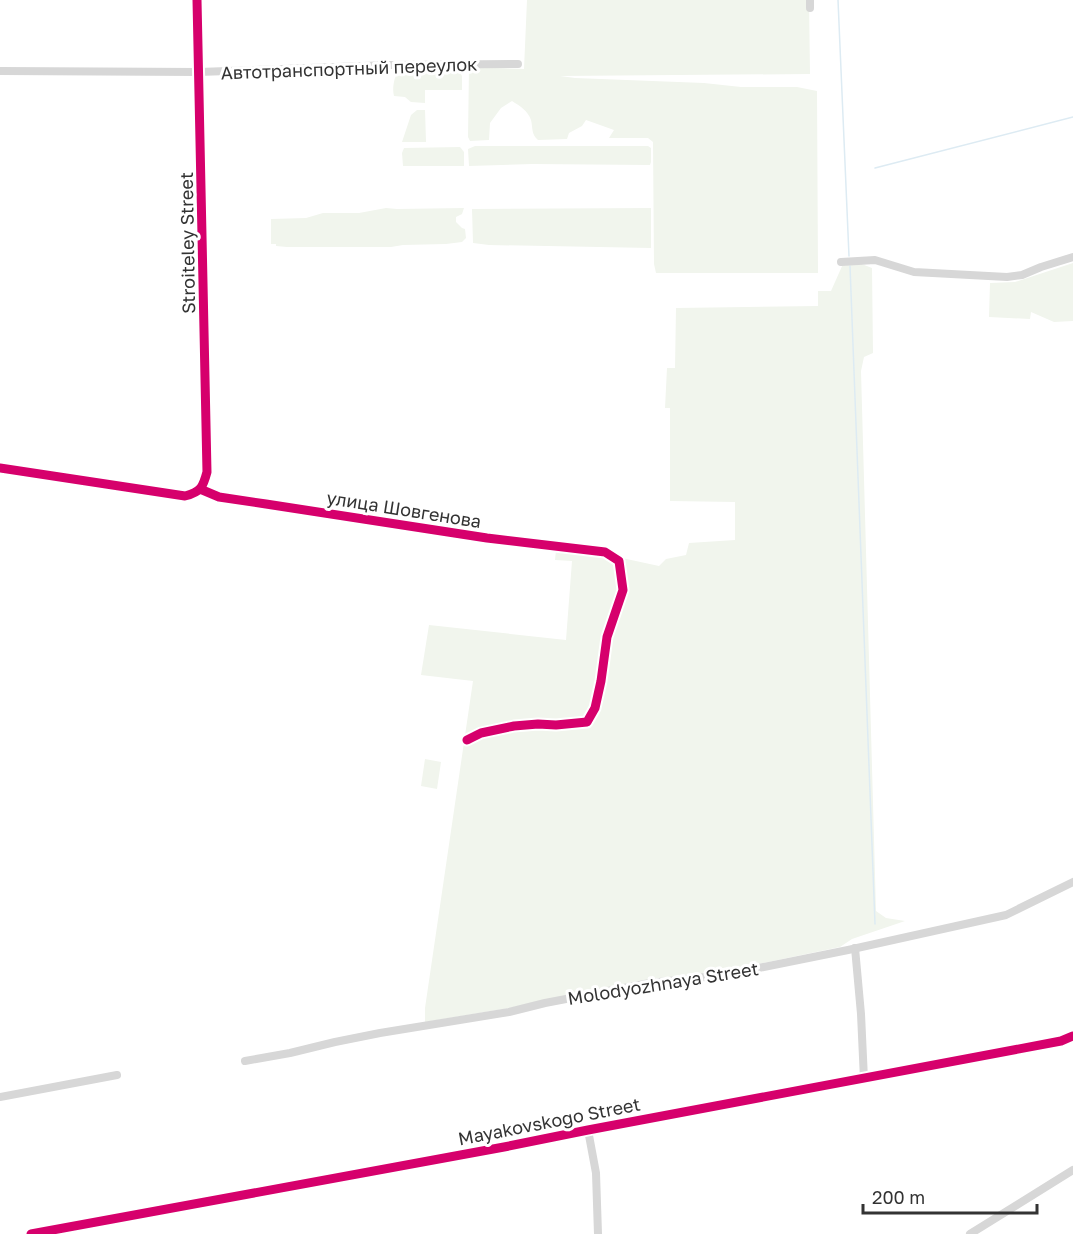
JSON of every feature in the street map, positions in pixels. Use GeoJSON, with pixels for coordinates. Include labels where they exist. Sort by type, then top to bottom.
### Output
{"type":"FeatureCollection","features":[{"type":"Feature","properties":{"kind":"street","name":"Stroiteley Street"},"geometry":{"type":"LineString","coordinates":[[197,0],[207,472],[202,486]]}},
{"type":"Feature","properties":{"kind":"street","name":"Автотранспортный переулок"},"geometry":{"type":"LineString","coordinates":[[0,71],[199,72],[390,65],[518,64]]}},
{"type":"Feature","properties":{"kind":"street"},"geometry":{"type":"LineString","coordinates":[[841,262],[875,260],[914,272],[1007,277],[1022,275],[1073,257]]}},
{"type":"Feature","properties":{"kind":"street","name":"улица Шовгенова"},"geometry":{"type":"LineString","coordinates":[[0,468],[185,496],[195,493],[202,486],[219,497],[487,538],[605,552],[619,561],[623,590],[607,638],[595,708],[587,722],[514,726],[481,733],[467,740]]}},
{"type":"Feature","properties":{"kind":"street","name":"Molodyozhnaya Street"},"geometry":{"type":"LineString","coordinates":[[245,1061],[369,1035],[509,1012],[650,983],[724,975],[855,948],[1006,915],[1073,882]]}},
{"type":"Feature","properties":{"kind":"street"},"geometry":{"type":"LineString","coordinates":[[855,948],[864,1079]]}},
{"type":"Feature","properties":{"kind":"street","name":"Mayakovskogo Street"},"geometry":{"type":"LineString","coordinates":[[31,1234],[864,1079],[1061,1041],[1073,1036]]}},
{"type":"Feature","properties":{"kind":"street"},"geometry":{"type":"LineString","coordinates":[[0,1097],[117,1075]]}},
{"type":"Feature","properties":{"kind":"street"},"geometry":{"type":"LineString","coordinates":[[588,1130],[596,1173],[598,1234]]}},
{"type":"Feature","properties":{"kind":"street"},"geometry":{"type":"LineString","coordinates":[[970,1234],[1073,1170]]}},
{"type":"Feature","properties":{"kind":"shaded area"},"geometry":{"type":"Polygon","coordinates":[[[527,0],[809,0],[810,74],[560,76],[741,87],[797,87],[817,91],[818,273],[656,273],[653,142],[648,138],[609,138],[614,130],[586,120],[582,126],[569,133],[567,139],[538,140],[533,133],[528,114],[512,101],[501,108],[490,123],[489,140],[470,141],[468,137],[469,67],[524,69],[527,0]]]}},
{"type":"Feature","properties":{"kind":"shaded area"},"geometry":{"type":"Polygon","coordinates":[[[457,67],[462,76],[462,90],[425,90],[425,103],[411,102],[405,97],[394,96],[393,89],[398,71],[457,67]]]}},
{"type":"Feature","properties":{"kind":"shaded area"},"geometry":{"type":"Polygon","coordinates":[[[417,110],[425,110],[426,142],[402,142],[411,115],[417,110]]]}},
{"type":"Feature","properties":{"kind":"shaded area"},"geometry":{"type":"Polygon","coordinates":[[[475,146],[648,146],[651,148],[651,162],[650,165],[469,166],[468,149],[475,146]]]}},
{"type":"Feature","properties":{"kind":"shaded area"},"geometry":{"type":"Polygon","coordinates":[[[460,147],[464,152],[464,166],[403,166],[404,148],[460,147]]]}},
{"type":"Feature","properties":{"kind":"shaded area"},"geometry":{"type":"Polygon","coordinates":[[[386,208],[464,208],[462,214],[456,217],[456,222],[465,229],[466,238],[462,242],[446,244],[391,247],[287,247],[271,244],[271,219],[306,218],[323,213],[359,213],[386,208]]]}},
{"type":"Feature","properties":{"kind":"shaded area"},"geometry":{"type":"Polygon","coordinates":[[[651,208],[651,248],[473,243],[472,209],[651,208]]]}},
{"type":"Feature","properties":{"kind":"shaded area"},"geometry":{"type":"Polygon","coordinates":[[[859,263],[872,268],[873,353],[864,357],[861,371],[876,911],[886,918],[905,921],[852,939],[840,947],[715,973],[590,990],[509,1008],[425,1022],[425,1008],[473,681],[421,675],[429,625],[566,640],[572,561],[555,560],[556,550],[608,555],[659,566],[666,559],[686,555],[689,543],[735,540],[735,502],[670,501],[670,408],[665,408],[667,368],[675,368],[676,308],[818,306],[818,291],[831,291],[843,264],[859,263]]]}},
{"type":"Feature","properties":{"kind":"shaded area"},"geometry":{"type":"Polygon","coordinates":[[[1073,263],[1073,321],[1054,322],[1031,312],[1030,319],[989,317],[990,283],[1015,282],[1073,263]]]}},
{"type":"Feature","properties":{"kind":"shaded area"},"geometry":{"type":"Polygon","coordinates":[[[425,759],[441,762],[437,789],[421,786],[425,759]]]}},
{"type":"Feature","properties":{"kind":"waterway"},"geometry":{"type":"LineString","coordinates":[[838,0],[849,256]]}},
{"type":"Feature","properties":{"kind":"waterway"},"geometry":{"type":"LineString","coordinates":[[875,168],[1073,117]]}},
{"type":"Feature","properties":{"kind":"waterway"},"geometry":{"type":"LineString","coordinates":[[850,266],[875,924]]}},
{"type":"Feature","properties":{"kind":"cycle path"},"geometry":{"type":"LineString","coordinates":[[0,468],[185,496],[198,491],[204,482],[207,472],[197,0]]}},
{"type":"Feature","properties":{"kind":"cycle path"},"geometry":{"type":"LineString","coordinates":[[200,489],[219,497],[487,538],[605,552],[619,561],[623,590],[607,637],[595,708],[587,722],[514,726],[481,733],[467,740]]}},
{"type":"Feature","properties":{"kind":"cycle path"},"geometry":{"type":"LineString","coordinates":[[31,1234],[504,1147],[1061,1041],[1073,1036]]}}]}
